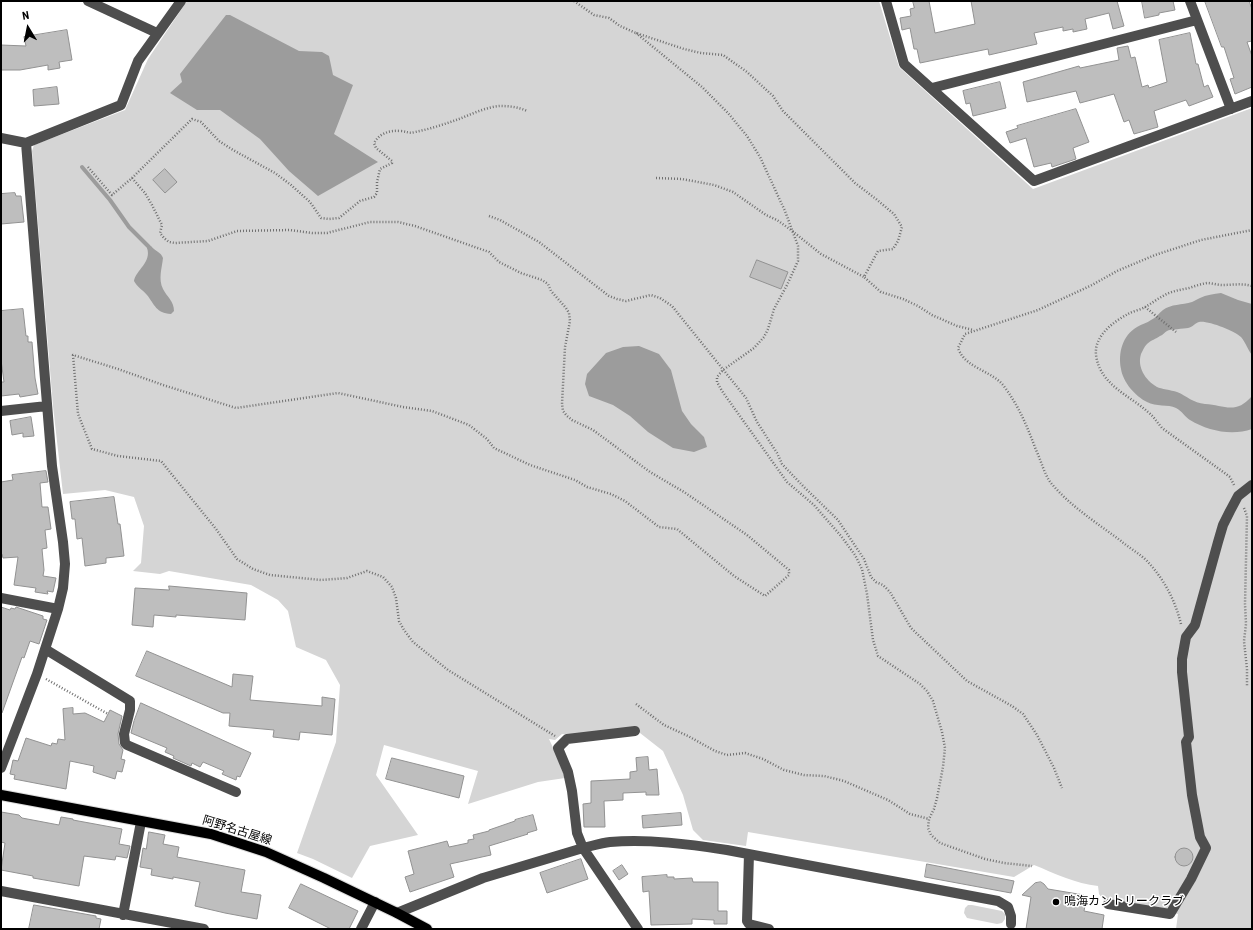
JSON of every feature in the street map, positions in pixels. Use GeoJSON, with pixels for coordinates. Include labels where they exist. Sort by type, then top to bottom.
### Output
{"type":"FeatureCollection","features":[{"type":"Feature","properties":{"kind":"main road","name":"阿野名古屋線"},"geometry":{"type":"LineString","coordinates":[[1,795],[211,834],[255,848],[324,878],[428,929]]}},
{"type":"Feature","properties":{"kind":"street"},"geometry":{"type":"LineString","coordinates":[[88,1],[157,33]]}},
{"type":"Feature","properties":{"kind":"street"},"geometry":{"type":"LineString","coordinates":[[1,138],[26,143],[121,105],[138,61],[180,1]]}},
{"type":"Feature","properties":{"kind":"street"},"geometry":{"type":"LineString","coordinates":[[886,1],[904,64],[1034,181],[1252,101]]}},
{"type":"Feature","properties":{"kind":"street"},"geometry":{"type":"LineString","coordinates":[[1190,1],[1230,109]]}},
{"type":"Feature","properties":{"kind":"street"},"geometry":{"type":"LineString","coordinates":[[932,88],[1197,20]]}},
{"type":"Feature","properties":{"kind":"street"},"geometry":{"type":"LineString","coordinates":[[1,768],[37,674],[58,609],[63,588],[65,564],[52,466],[26,143]]}},
{"type":"Feature","properties":{"kind":"street"},"geometry":{"type":"LineString","coordinates":[[1,410],[47,406]]}},
{"type":"Feature","properties":{"kind":"street"},"geometry":{"type":"LineString","coordinates":[[1108,904],[1170,914],[1191,879],[1206,848],[1200,836],[1197,825],[1192,795],[1186,742],[1189,737],[1182,659],[1186,636],[1195,625],[1223,525],[1238,496],[1252,485]]}},
{"type":"Feature","properties":{"kind":"street"},"geometry":{"type":"LineString","coordinates":[[1,598],[58,609]]}},
{"type":"Feature","properties":{"kind":"street"},"geometry":{"type":"LineString","coordinates":[[45,649],[130,701],[130,710],[124,734],[125,743],[236,792]]}},
{"type":"Feature","properties":{"kind":"street"},"geometry":{"type":"LineString","coordinates":[[635,731],[567,739],[558,748],[568,772],[577,833],[583,848],[638,929]]}},
{"type":"Feature","properties":{"kind":"street"},"geometry":{"type":"LineString","coordinates":[[123,915],[141,822]]}},
{"type":"Feature","properties":{"kind":"street"},"geometry":{"type":"LineString","coordinates":[[397,913],[483,878],[583,848],[609,842],[657,842],[686,844],[749,854],[998,901],[1008,907],[1011,916],[1011,924]]}},
{"type":"Feature","properties":{"kind":"street"},"geometry":{"type":"LineString","coordinates":[[749,854],[747,921],[749,924],[769,929]]}},
{"type":"Feature","properties":{"kind":"street"},"geometry":{"type":"LineString","coordinates":[[1,892],[204,929]]}},
{"type":"Feature","properties":{"kind":"street"},"geometry":{"type":"LineString","coordinates":[[361,929],[375,902]]}},
{"type":"Feature","properties":{"kind":"path"},"geometry":{"type":"LineString","coordinates":[[574,1],[594,15],[609,18],[620,26],[636,33],[684,49],[701,53],[722,55],[746,72],[773,96],[783,111],[855,183],[894,214],[902,227],[898,242],[893,249],[878,251],[864,277]]}},
{"type":"Feature","properties":{"kind":"path"},"geometry":{"type":"LineString","coordinates":[[636,33],[702,87],[728,113],[747,136],[760,157],[785,211],[798,246],[798,261],[788,285],[774,309],[764,337],[754,348],[723,370],[717,377],[717,382],[787,482],[814,505],[841,536],[855,555],[862,570],[867,594],[873,640],[878,656],[920,684],[927,691],[932,701],[946,748],[937,798],[929,820],[928,828],[931,835],[940,843],[985,859],[1032,866]]}},
{"type":"Feature","properties":{"kind":"path"},"geometry":{"type":"LineString","coordinates":[[88,167],[112,195],[132,178],[192,119],[201,122],[219,141],[280,177],[310,202],[321,218],[339,218],[360,202],[374,197],[377,193],[377,182],[380,169],[392,162],[376,148],[374,143],[377,137],[383,134],[401,131],[408,133],[415,132],[442,125],[473,113],[500,106],[520,108],[527,111]]}},
{"type":"Feature","properties":{"kind":"path"},"geometry":{"type":"LineString","coordinates":[[132,178],[145,193],[152,205],[162,225],[160,233],[169,242],[208,241],[237,231],[290,230],[312,233],[327,233],[370,222],[398,222],[415,226],[489,252],[499,262],[521,273],[542,280],[548,284],[551,292],[569,313],[570,321],[565,347],[562,404],[563,412],[567,416],[593,430],[650,472],[684,492],[747,535],[788,570],[789,575],[765,596],[734,576],[677,529],[659,527],[625,501],[611,494],[587,487],[575,480],[530,465],[494,448],[487,439],[469,425],[432,411],[403,407],[338,394],[236,408],[73,355],[78,414],[92,449],[118,456],[160,461],[216,529],[237,559],[253,570],[270,575],[322,580],[347,578],[367,570],[383,577],[392,587],[396,598],[399,621],[413,642],[448,670],[564,742]]}},
{"type":"Feature","properties":{"kind":"path"},"geometry":{"type":"LineString","coordinates":[[656,178],[682,179],[721,187],[733,192],[766,215],[792,230],[821,254],[864,277],[880,292],[903,299],[932,315],[957,326],[975,330]]}},
{"type":"Feature","properties":{"kind":"path"},"geometry":{"type":"LineString","coordinates":[[489,216],[500,220],[539,242],[608,296],[626,301],[651,295],[660,298],[672,306],[746,398],[757,422],[777,453],[782,464],[838,520],[864,559],[871,577],[890,592],[911,628],[967,681],[1012,706],[1023,714],[1037,735],[1054,768],[1062,788]]}},
{"type":"Feature","properties":{"kind":"path"},"geometry":{"type":"LineString","coordinates":[[1185,640],[1174,601],[1162,580],[1147,561],[1094,521],[1050,482],[1023,416],[1008,392],[994,377],[963,358],[958,348],[965,334],[1038,310],[1092,285],[1117,271],[1161,253],[1201,240],[1252,230]]}},
{"type":"Feature","properties":{"kind":"path"},"geometry":{"type":"LineString","coordinates":[[1247,688],[1247,669],[1244,641],[1246,624],[1244,604],[1247,516],[1230,478],[1162,428],[1147,410],[1124,395],[1105,377],[1096,356],[1098,342],[1102,334],[1108,328],[1127,314],[1145,307],[1173,291],[1209,283],[1221,285],[1245,284],[1252,286]]}},
{"type":"Feature","properties":{"kind":"path"},"geometry":{"type":"LineString","coordinates":[[1145,307],[1176,332]]}},
{"type":"Feature","properties":{"kind":"path"},"geometry":{"type":"LineString","coordinates":[[37,674],[108,714]]}},
{"type":"Feature","properties":{"kind":"path"},"geometry":{"type":"LineString","coordinates":[[636,704],[664,725],[715,751],[727,755],[745,753],[763,759],[784,770],[804,775],[824,776],[844,781],[888,800],[910,814],[929,820]]}},
{"type":"Feature","properties":{"kind":"shaded area","name":"鳴海カントリークラブ"},"geometry":{"type":"Polygon","coordinates":[[[187,1],[879,1],[899,67],[1033,189],[1252,108],[1252,929],[1176,929],[1178,914],[1104,901],[1099,894],[1098,886],[1073,881],[1034,865],[1014,877],[748,832],[746,846],[703,840],[693,830],[683,795],[663,751],[640,733],[636,728],[581,736],[562,734],[555,740],[549,739],[565,778],[538,782],[468,804],[478,771],[384,745],[376,775],[418,835],[370,846],[352,878],[297,853],[336,742],[340,685],[326,660],[296,647],[288,611],[278,600],[251,585],[169,571],[160,574],[133,571],[141,563],[144,526],[134,497],[105,490],[63,494],[53,406],[32,151],[34,145],[125,110],[148,59],[187,1]]]}},
{"type":"Feature","properties":{"kind":"shaded area"},"geometry":{"type":"Polygon","coordinates":[[[226,15],[230,15],[299,51],[322,52],[329,56],[333,75],[353,85],[334,134],[378,162],[318,196],[289,171],[260,139],[220,110],[197,110],[170,93],[182,82],[180,74],[226,15]]]}},
{"type":"Feature","properties":{"kind":"shaded area"},"geometry":{"type":"Polygon","coordinates":[[[151,246],[161,254],[163,258],[161,281],[163,289],[173,304],[174,311],[171,314],[159,310],[134,281],[135,277],[146,262],[148,253],[147,248],[151,246]]]}},
{"type":"Feature","properties":{"kind":"shaded area"},"geometry":{"type":"Polygon","coordinates":[[[1221,293],[1252,304],[1252,355],[1243,339],[1238,335],[1214,324],[1199,322],[1188,328],[1166,331],[1162,335],[1150,341],[1145,346],[1141,354],[1140,364],[1143,373],[1149,381],[1159,388],[1177,392],[1197,402],[1230,408],[1241,405],[1252,396],[1252,429],[1244,431],[1228,432],[1212,430],[1190,420],[1176,408],[1147,402],[1138,396],[1127,384],[1122,374],[1120,363],[1122,345],[1128,335],[1137,327],[1153,319],[1166,308],[1192,302],[1207,295],[1221,293]]]}},
{"type":"Feature","properties":{"kind":"shaded area"},"geometry":{"type":"Polygon","coordinates":[[[639,346],[659,354],[671,370],[682,411],[691,424],[704,437],[707,447],[694,452],[673,448],[648,432],[630,416],[613,405],[589,396],[585,384],[587,374],[606,353],[623,347],[639,346]]]}},
{"type":"Feature","properties":{"kind":"shaded area"},"geometry":{"type":"Polygon","coordinates":[[[968,905],[1002,911],[1005,914],[1005,919],[1002,923],[997,924],[967,918],[964,913],[965,908],[968,905]]]}},
{"type":"Feature","properties":{"kind":"building"},"geometry":{"type":"Polygon","coordinates":[[[913,1],[929,1],[935,33],[975,24],[971,1],[1117,1],[1124,26],[1113,29],[1109,13],[1085,19],[1087,29],[1073,32],[1073,29],[1063,31],[1063,27],[1034,33],[1037,44],[989,55],[988,49],[920,63],[917,49],[914,49],[910,28],[902,30],[900,18],[911,16],[910,9],[914,8],[913,1]]]}},
{"type":"Feature","properties":{"kind":"building"},"geometry":{"type":"Polygon","coordinates":[[[1142,1],[1173,1],[1175,10],[1159,13],[1159,15],[1145,18],[1142,1]]]}},
{"type":"Feature","properties":{"kind":"building"},"geometry":{"type":"Polygon","coordinates":[[[1205,1],[1249,1],[1252,9],[1252,41],[1247,42],[1252,56],[1252,87],[1235,94],[1230,79],[1234,78],[1224,47],[1222,47],[1205,1]]]}},
{"type":"Feature","properties":{"kind":"building"},"geometry":{"type":"Polygon","coordinates":[[[67,30],[72,60],[59,62],[60,68],[48,70],[48,65],[20,70],[1,70],[1,45],[26,46],[24,37],[67,30]]]}},
{"type":"Feature","properties":{"kind":"building"},"geometry":{"type":"Polygon","coordinates":[[[1190,33],[1196,64],[1198,64],[1204,87],[1208,85],[1213,97],[1189,106],[1186,100],[1154,111],[1158,127],[1134,134],[1129,120],[1124,122],[1114,94],[1080,103],[1076,91],[1027,102],[1023,82],[1079,66],[1080,68],[1119,60],[1117,48],[1128,46],[1131,58],[1135,57],[1142,87],[1148,85],[1149,88],[1167,82],[1159,40],[1190,33]]]}},
{"type":"Feature","properties":{"kind":"building"},"geometry":{"type":"Polygon","coordinates":[[[1000,82],[1006,108],[973,116],[970,103],[966,104],[963,91],[1000,82]]]}},
{"type":"Feature","properties":{"kind":"building"},"geometry":{"type":"Polygon","coordinates":[[[57,87],[59,104],[34,106],[33,90],[57,87]]]}},
{"type":"Feature","properties":{"kind":"building"},"geometry":{"type":"Polygon","coordinates":[[[1076,109],[1089,142],[1073,148],[1076,159],[1052,167],[1051,163],[1034,167],[1026,138],[1010,143],[1006,132],[1018,128],[1017,126],[1076,109]]]}},
{"type":"Feature","properties":{"kind":"building"},"geometry":{"type":"Polygon","coordinates":[[[165,169],[177,182],[165,193],[153,180],[165,169]]]}},
{"type":"Feature","properties":{"kind":"building"},"geometry":{"type":"Polygon","coordinates":[[[15,193],[16,196],[21,196],[24,222],[1,224],[1,194],[15,193]]]}},
{"type":"Feature","properties":{"kind":"building"},"geometry":{"type":"Polygon","coordinates":[[[757,260],[788,272],[781,289],[750,277],[757,260]]]}},
{"type":"Feature","properties":{"kind":"building"},"geometry":{"type":"Polygon","coordinates":[[[23,309],[26,336],[28,336],[28,342],[32,342],[38,394],[20,397],[19,394],[1,396],[1,382],[4,382],[1,360],[1,311],[23,309]]]}},
{"type":"Feature","properties":{"kind":"building"},"geometry":{"type":"Polygon","coordinates":[[[31,417],[34,436],[23,437],[23,433],[12,435],[10,421],[31,417]]]}},
{"type":"Feature","properties":{"kind":"building"},"geometry":{"type":"Polygon","coordinates":[[[46,471],[48,482],[40,483],[42,507],[48,507],[51,529],[45,530],[47,548],[42,549],[44,570],[43,576],[56,578],[53,592],[47,591],[48,594],[35,592],[36,588],[14,585],[18,557],[3,558],[1,554],[1,482],[13,480],[12,475],[46,471]]]}},
{"type":"Feature","properties":{"kind":"building"},"geometry":{"type":"Polygon","coordinates":[[[114,497],[118,524],[120,524],[124,556],[106,558],[106,563],[85,566],[82,538],[77,539],[75,519],[72,519],[70,502],[114,497]]]}},
{"type":"Feature","properties":{"kind":"building"},"geometry":{"type":"Polygon","coordinates":[[[169,586],[247,593],[245,620],[176,615],[176,617],[154,615],[153,627],[132,625],[135,588],[169,590],[169,586]]]}},
{"type":"Feature","properties":{"kind":"building"},"geometry":{"type":"Polygon","coordinates":[[[1,607],[10,610],[11,608],[15,609],[16,607],[43,616],[43,619],[47,620],[39,644],[30,641],[24,658],[22,657],[2,713],[1,713],[1,607]]]}},
{"type":"Feature","properties":{"kind":"building"},"geometry":{"type":"Polygon","coordinates":[[[147,651],[232,687],[233,674],[253,676],[250,700],[322,706],[322,697],[335,699],[332,735],[300,732],[299,740],[273,737],[274,730],[229,726],[230,713],[223,713],[136,676],[147,651]]]}},
{"type":"Feature","properties":{"kind":"building"},"geometry":{"type":"Polygon","coordinates":[[[141,703],[251,753],[240,777],[237,776],[236,780],[222,774],[224,771],[203,762],[200,767],[192,763],[191,766],[173,758],[174,756],[165,752],[167,748],[131,733],[141,703]]]}},
{"type":"Feature","properties":{"kind":"building"},"geometry":{"type":"Polygon","coordinates":[[[73,708],[73,714],[85,713],[104,722],[110,710],[122,716],[118,734],[119,744],[123,750],[121,759],[125,760],[122,772],[117,771],[115,779],[93,772],[94,766],[70,761],[66,789],[14,779],[15,775],[10,774],[13,760],[18,761],[26,738],[51,746],[52,743],[57,744],[58,739],[65,740],[63,709],[73,708]]]}},
{"type":"Feature","properties":{"kind":"building"},"geometry":{"type":"Polygon","coordinates":[[[648,757],[649,770],[657,769],[659,795],[646,795],[646,792],[623,793],[623,800],[604,801],[605,827],[584,827],[583,804],[591,803],[591,781],[630,779],[630,772],[637,771],[636,758],[648,757]]]}},
{"type":"Feature","properties":{"kind":"building"},"geometry":{"type":"Polygon","coordinates":[[[392,758],[464,776],[459,798],[386,779],[392,758]]]}},
{"type":"Feature","properties":{"kind":"building"},"geometry":{"type":"Polygon","coordinates":[[[1,812],[19,815],[22,818],[59,825],[61,817],[122,829],[119,844],[130,846],[127,858],[116,856],[115,860],[84,856],[79,886],[33,878],[33,876],[1,870],[5,843],[1,842],[1,812]]]}},
{"type":"Feature","properties":{"kind":"building"},"geometry":{"type":"Polygon","coordinates":[[[681,813],[682,825],[643,828],[642,816],[681,813]]]}},
{"type":"Feature","properties":{"kind":"building"},"geometry":{"type":"Polygon","coordinates":[[[533,815],[537,830],[489,846],[491,855],[450,864],[454,877],[410,892],[405,877],[414,874],[408,851],[447,841],[449,847],[468,843],[468,840],[474,839],[473,835],[489,831],[515,820],[533,815]]]}},
{"type":"Feature","properties":{"kind":"building"},"geometry":{"type":"Polygon","coordinates":[[[149,832],[165,835],[163,844],[179,847],[177,857],[245,870],[241,892],[261,895],[257,919],[195,906],[200,882],[151,875],[152,869],[140,867],[143,848],[146,849],[149,832]]]}},
{"type":"Feature","properties":{"kind":"building"},"geometry":{"type":"Polygon","coordinates":[[[1184,848],[1190,851],[1193,857],[1190,863],[1184,866],[1178,863],[1175,857],[1178,851],[1184,848]]]}},
{"type":"Feature","properties":{"kind":"building"},"geometry":{"type":"Polygon","coordinates":[[[581,859],[588,879],[547,893],[540,873],[581,859]]]}},
{"type":"Feature","properties":{"kind":"building"},"geometry":{"type":"Polygon","coordinates":[[[927,864],[1014,881],[1011,893],[925,877],[927,864]]]}},
{"type":"Feature","properties":{"kind":"building"},"geometry":{"type":"Polygon","coordinates":[[[622,865],[628,874],[619,880],[613,871],[622,865]]]}},
{"type":"Feature","properties":{"kind":"building"},"geometry":{"type":"Polygon","coordinates":[[[667,875],[667,877],[674,877],[674,879],[692,878],[693,882],[718,882],[718,911],[727,911],[727,924],[714,924],[714,920],[692,919],[692,924],[651,925],[649,891],[643,892],[642,877],[667,875]]]}},
{"type":"Feature","properties":{"kind":"building","name":"鳴海カントリークラブ"},"geometry":{"type":"Polygon","coordinates":[[[1041,882],[1048,889],[1084,895],[1082,906],[1085,906],[1084,911],[1104,915],[1102,929],[1026,929],[1031,897],[1022,895],[1035,883],[1041,882]]]}},
{"type":"Feature","properties":{"kind":"building"},"geometry":{"type":"Polygon","coordinates":[[[301,884],[358,911],[349,929],[331,929],[289,908],[301,884]]]}},
{"type":"Feature","properties":{"kind":"building"},"geometry":{"type":"Polygon","coordinates":[[[34,905],[96,916],[96,918],[101,919],[99,929],[29,929],[34,905]]]}},
{"type":"Feature","properties":{"kind":"waterway"},"geometry":{"type":"LineString","coordinates":[[82,167],[110,200],[129,227],[149,247]]}},
{"type":"Feature","properties":{"kind":"place","name":"鳴海カントリークラブ"},"geometry":{"type":"Point","coordinates":[1056,902]}}]}
